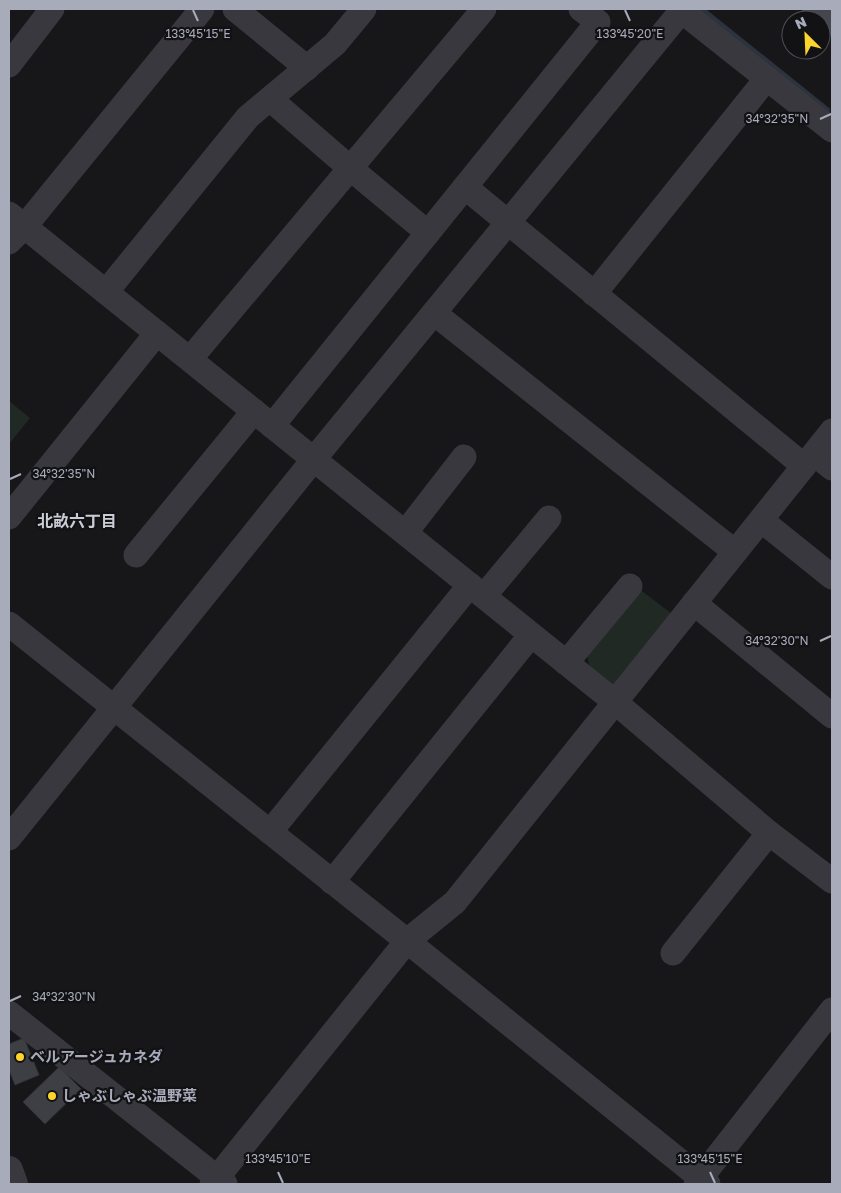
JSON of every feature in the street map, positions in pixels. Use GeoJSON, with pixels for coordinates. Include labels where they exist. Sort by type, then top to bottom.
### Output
{"type":"FeatureCollection","features":[{"type":"Feature","properties":{"kind":"main road"},"geometry":{"type":"LineString","coordinates":[[816,9],[832,22]]}},
{"type":"Feature","properties":{"kind":"street"},"geometry":{"type":"LineString","coordinates":[[9,64],[52,9]]}},
{"type":"Feature","properties":{"kind":"street"},"geometry":{"type":"LineString","coordinates":[[202,9],[14,227],[106,292],[190,359],[615,702],[769,833],[832,881]]}},
{"type":"Feature","properties":{"kind":"street"},"geometry":{"type":"LineString","coordinates":[[235,9],[307,68]]}},
{"type":"Feature","properties":{"kind":"street"},"geometry":{"type":"LineString","coordinates":[[106,292],[248,117],[336,44],[364,9]]}},
{"type":"Feature","properties":{"kind":"street"},"geometry":{"type":"LineString","coordinates":[[190,359],[484,9]]}},
{"type":"Feature","properties":{"kind":"street"},"geometry":{"type":"LineString","coordinates":[[136,555],[263,418],[428,233],[598,22],[582,9]]}},
{"type":"Feature","properties":{"kind":"street"},"geometry":{"type":"LineString","coordinates":[[9,838],[314,459],[681,9],[832,130]]}},
{"type":"Feature","properties":{"kind":"street"},"geometry":{"type":"LineString","coordinates":[[594,294],[767,78]]}},
{"type":"Feature","properties":{"kind":"street"},"geometry":{"type":"LineString","coordinates":[[270,99],[428,233]]}},
{"type":"Feature","properties":{"kind":"street"},"geometry":{"type":"LineString","coordinates":[[465,187],[594,294],[817,463]]}},
{"type":"Feature","properties":{"kind":"street"},"geometry":{"type":"LineString","coordinates":[[434,313],[735,552]]}},
{"type":"Feature","properties":{"kind":"street"},"geometry":{"type":"LineString","coordinates":[[9,517],[157,333]]}},
{"type":"Feature","properties":{"kind":"street"},"geometry":{"type":"LineString","coordinates":[[9,1012],[218,1182],[407,941],[455,902],[761,520],[817,463],[832,432]]}},
{"type":"Feature","properties":{"kind":"street"},"geometry":{"type":"LineString","coordinates":[[406,533],[464,457]]}},
{"type":"Feature","properties":{"kind":"street"},"geometry":{"type":"LineString","coordinates":[[270,832],[477,591],[549,518]]}},
{"type":"Feature","properties":{"kind":"street"},"geometry":{"type":"LineString","coordinates":[[761,520],[832,577]]}},
{"type":"Feature","properties":{"kind":"street"},"geometry":{"type":"LineString","coordinates":[[566,663],[630,586]]}},
{"type":"Feature","properties":{"kind":"street"},"geometry":{"type":"LineString","coordinates":[[694,603],[832,716]]}},
{"type":"Feature","properties":{"kind":"street"},"geometry":{"type":"LineString","coordinates":[[9,624],[407,941],[701,1182],[832,1010]]}},
{"type":"Feature","properties":{"kind":"street"},"geometry":{"type":"LineString","coordinates":[[332,882],[531,634]]}},
{"type":"Feature","properties":{"kind":"street"},"geometry":{"type":"LineString","coordinates":[[673,953],[769,833]]}},
{"type":"Feature","properties":{"kind":"street"},"geometry":{"type":"LineString","coordinates":[[9,1170],[14,1184]]}},
{"type":"Feature","properties":{"kind":"shaded area"},"geometry":{"type":"Polygon","coordinates":[[[9,401],[30,418],[9,444],[9,401]]]}},
{"type":"Feature","properties":{"kind":"shaded area"},"geometry":{"type":"Polygon","coordinates":[[[638,588],[672,614],[612,692],[590,668],[586,651],[638,588]]]}},
{"type":"Feature","properties":{"kind":"building","name":"ベルアージュカネダ"},"geometry":{"type":"Polygon","coordinates":[[[24,1038],[39,1075],[15,1085],[9,1070],[9,1044],[24,1038]]]}},
{"type":"Feature","properties":{"kind":"building","name":"しゃぶしゃぶ温野菜"},"geometry":{"type":"Polygon","coordinates":[[[59,1067],[81,1089],[45,1124],[23,1102],[59,1067]]]}},
{"type":"Feature","properties":{"kind":"waterway"},"geometry":{"type":"LineString","coordinates":[[701,9],[827,110]]}},
{"type":"Feature","properties":{"kind":"place","name":"ベルアージュカネダ"},"geometry":{"type":"Point","coordinates":[20,1057]}},
{"type":"Feature","properties":{"kind":"place","name":"しゃぶしゃぶ温野菜"},"geometry":{"type":"Point","coordinates":[52,1096]}},
{"type":"Feature","properties":{"kind":"district","name":"北畝六丁目"},"geometry":{"type":"Point","coordinates":[77,521]}}]}
